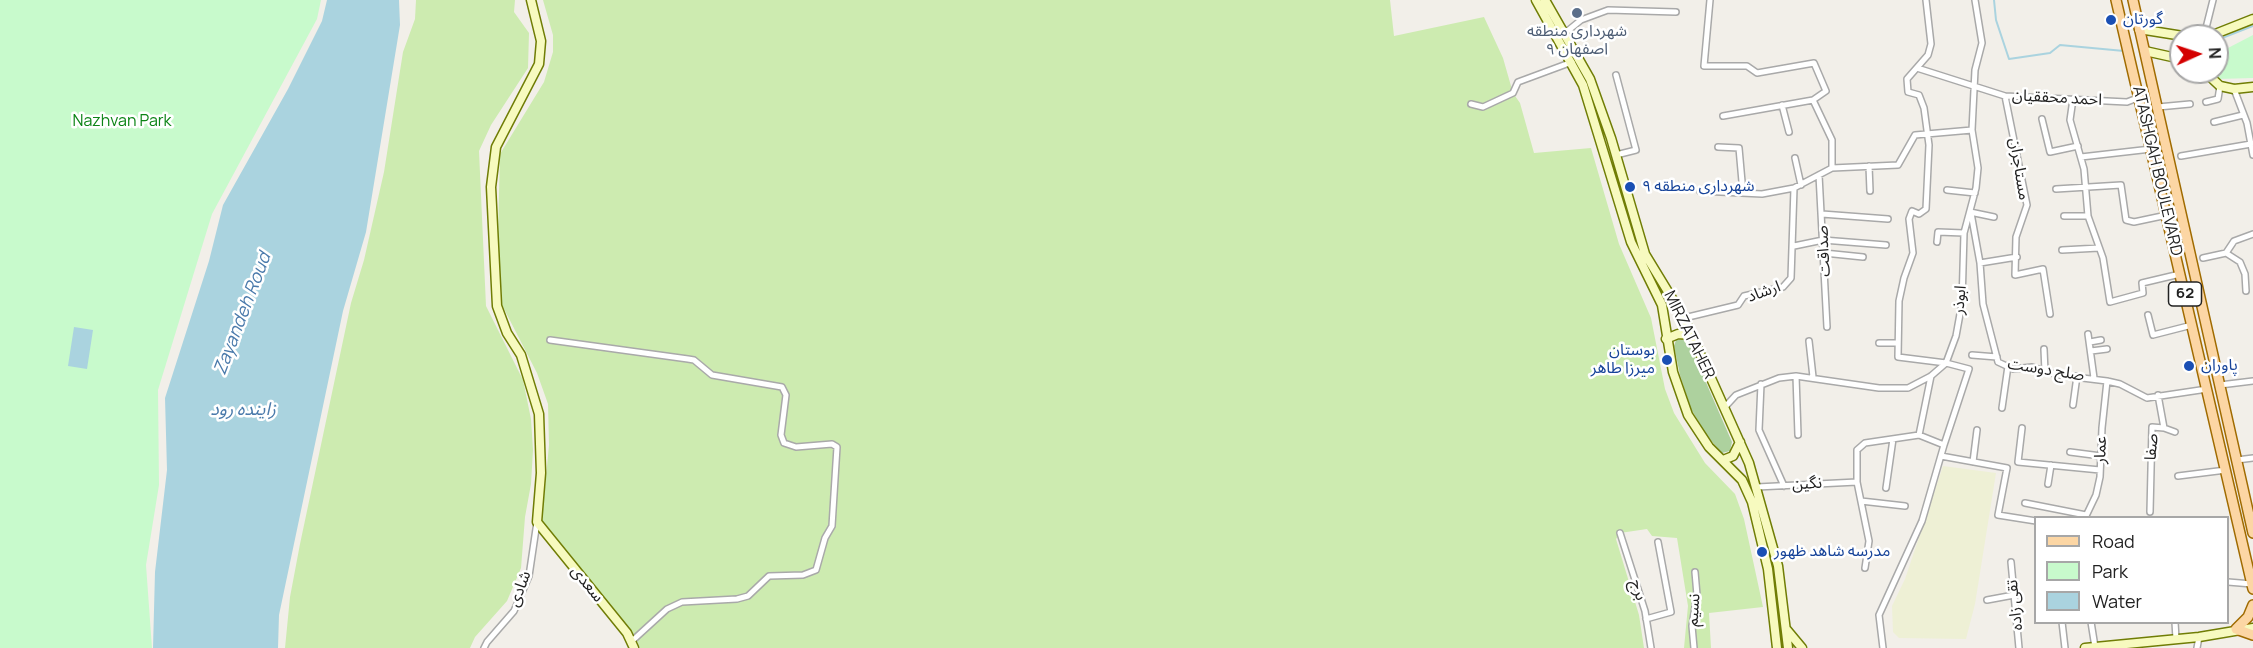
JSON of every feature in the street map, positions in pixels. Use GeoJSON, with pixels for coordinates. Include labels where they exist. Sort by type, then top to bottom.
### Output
{"type":"FeatureCollection","features":[{"type":"Feature","properties":{"kind":"main road"},"geometry":{"type":"LineString","coordinates":[[531,0],[541,41],[539,64],[496,147],[491,187],[497,306],[507,333],[521,355],[540,414],[541,473],[537,522]]}},
{"type":"Feature","properties":{"kind":"main road"},"geometry":{"type":"LineString","coordinates":[[1536,0],[1584,85],[1630,242],[1662,305],[1673,372],[1688,415],[1709,447],[1742,480],[1752,502],[1768,569],[1776,648]]}},
{"type":"Feature","properties":{"kind":"main road","name":"MIRZATAHER"},"geometry":{"type":"LineString","coordinates":[[1545,0],[1590,79],[1645,254],[1684,318],[1740,442],[1757,487],[1778,566],[1788,648]]}},
{"type":"Feature","properties":{"kind":"main road","name":"ATASHGAH BOULEVARD"},"geometry":{"type":"LineString","coordinates":[[2116,0],[2252,586]]}},
{"type":"Feature","properties":{"kind":"main road","name":"ATASHGAH BOULEVARD"},"geometry":{"type":"LineString","coordinates":[[2133,0],[2253,533]]}},
{"type":"Feature","properties":{"kind":"main road"},"geometry":{"type":"LineString","coordinates":[[2229,28],[2253,19]]}},
{"type":"Feature","properties":{"kind":"main road"},"geometry":{"type":"LineString","coordinates":[[2139,29],[2169,34]]}},
{"type":"Feature","properties":{"kind":"main road"},"geometry":{"type":"LineString","coordinates":[[2145,51],[2169,56]]}},
{"type":"Feature","properties":{"kind":"main road"},"geometry":{"type":"LineString","coordinates":[[2220,86],[2234,89],[2253,87]]}},
{"type":"Feature","properties":{"kind":"main road"},"geometry":{"type":"LineString","coordinates":[[1666,339],[1678,334],[1691,335]]}},
{"type":"Feature","properties":{"kind":"main road"},"geometry":{"type":"LineString","coordinates":[[1723,460],[1733,456],[1740,442]]}},
{"type":"Feature","properties":{"kind":"main road","name":"سعدی"},"geometry":{"type":"LineString","coordinates":[[537,522],[633,645]]}},
{"type":"Feature","properties":{"kind":"main road"},"geometry":{"type":"LineString","coordinates":[[2236,629],[2248,617],[2253,605]]}},
{"type":"Feature","properties":{"kind":"main road"},"geometry":{"type":"LineString","coordinates":[[2088,648],[2199,637],[2236,629],[2253,628]]}},
{"type":"Feature","properties":{"kind":"main road"},"geometry":{"type":"LineString","coordinates":[[1786,629],[1803,648]]}},
{"type":"Feature","properties":{"kind":"main road"},"geometry":{"type":"LineString","coordinates":[[2236,629],[2253,635]]}},
{"type":"Feature","properties":{"kind":"street"},"geometry":{"type":"LineString","coordinates":[[1710,0],[1704,66],[1747,66],[1757,73],[1814,63],[1826,91],[1813,100],[1723,116]]}},
{"type":"Feature","properties":{"kind":"street"},"geometry":{"type":"LineString","coordinates":[[1883,648],[1879,615],[1922,521],[1969,369],[1946,363],[1898,357],[1899,301],[1913,253],[1909,219],[1912,211],[1919,214],[1926,208],[1928,134],[1924,108],[1919,95],[1908,92],[1907,79],[1928,55],[1930,44],[1926,0]]}},
{"type":"Feature","properties":{"kind":"street","name":"ابوذر"},"geometry":{"type":"LineString","coordinates":[[1724,408],[1736,395],[1761,384],[1796,376],[1879,388],[1908,388],[1931,376],[1946,363],[1956,336],[1962,303],[1964,233],[1975,193],[1978,168],[1972,130],[1974,84],[1982,43],[1975,0]]}},
{"type":"Feature","properties":{"kind":"street"},"geometry":{"type":"LineString","coordinates":[[2207,24],[2213,0]]}},
{"type":"Feature","properties":{"kind":"street"},"geometry":{"type":"LineString","coordinates":[[1565,33],[1581,20],[1608,10],[1676,12]]}},
{"type":"Feature","properties":{"kind":"street"},"geometry":{"type":"LineString","coordinates":[[1471,104],[1483,107],[1513,93],[1518,82],[1572,62]]}},
{"type":"Feature","properties":{"kind":"street","name":"احمد محققیان"},"geometry":{"type":"LineString","coordinates":[[1917,68],[1974,84],[2006,96],[2127,102],[2140,97]]}},
{"type":"Feature","properties":{"kind":"street"},"geometry":{"type":"LineString","coordinates":[[1616,75],[1636,150],[1616,156]]}},
{"type":"Feature","properties":{"kind":"street"},"geometry":{"type":"LineString","coordinates":[[2206,102],[2218,99],[2220,86]]}},
{"type":"Feature","properties":{"kind":"street"},"geometry":{"type":"LineString","coordinates":[[2234,89],[2244,115],[2253,155]]}},
{"type":"Feature","properties":{"kind":"street","name":"مستاجران"},"geometry":{"type":"LineString","coordinates":[[2006,96],[2027,205],[2016,237],[2017,257]]}},
{"type":"Feature","properties":{"kind":"street"},"geometry":{"type":"LineString","coordinates":[[2073,99],[2070,120],[2088,186],[2088,216],[2099,248],[2110,302],[2143,293],[2142,283],[2181,274]]}},
{"type":"Feature","properties":{"kind":"street"},"geometry":{"type":"LineString","coordinates":[[1813,100],[1832,140],[1832,168]]}},
{"type":"Feature","properties":{"kind":"street"},"geometry":{"type":"LineString","coordinates":[[2157,107],[2190,104]]}},
{"type":"Feature","properties":{"kind":"street"},"geometry":{"type":"LineString","coordinates":[[1782,105],[1789,132]]}},
{"type":"Feature","properties":{"kind":"street"},"geometry":{"type":"LineString","coordinates":[[2214,122],[2244,115]]}},
{"type":"Feature","properties":{"kind":"street"},"geometry":{"type":"LineString","coordinates":[[2042,119],[2050,152],[2078,146]]}},
{"type":"Feature","properties":{"kind":"street"},"geometry":{"type":"LineString","coordinates":[[1700,191],[1762,194],[1794,188],[1832,168],[1898,165],[1915,135],[1972,130]]}},
{"type":"Feature","properties":{"kind":"street"},"geometry":{"type":"LineString","coordinates":[[2181,156],[2252,144]]}},
{"type":"Feature","properties":{"kind":"street"},"geometry":{"type":"LineString","coordinates":[[1718,147],[1739,148],[1743,193]]}},
{"type":"Feature","properties":{"kind":"street"},"geometry":{"type":"LineString","coordinates":[[2081,157],[2152,148]]}},
{"type":"Feature","properties":{"kind":"street"},"geometry":{"type":"LineString","coordinates":[[1795,158],[1801,185]]}},
{"type":"Feature","properties":{"kind":"street"},"geometry":{"type":"LineString","coordinates":[[1869,166],[1870,190]]}},
{"type":"Feature","properties":{"kind":"street","name":"صداقت"},"geometry":{"type":"LineString","coordinates":[[1819,175],[1827,327]]}},
{"type":"Feature","properties":{"kind":"street"},"geometry":{"type":"LineString","coordinates":[[2056,189],[2121,184],[2126,220],[2134,222],[2167,215]]}},
{"type":"Feature","properties":{"kind":"street","name":"ارشاد"},"geometry":{"type":"LineString","coordinates":[[1684,318],[1738,305],[1744,296],[1784,287],[1791,278],[1794,246],[1794,188]]}},
{"type":"Feature","properties":{"kind":"street"},"geometry":{"type":"LineString","coordinates":[[1947,190],[1975,193]]}},
{"type":"Feature","properties":{"kind":"street"},"geometry":{"type":"LineString","coordinates":[[1970,212],[1993,218]]}},
{"type":"Feature","properties":{"kind":"street","name":"صلح دوست"},"geometry":{"type":"LineString","coordinates":[[1970,212],[1980,263],[1983,304],[1998,362],[2008,366],[2032,367],[2044,372],[2094,378],[2120,384],[2147,398],[2207,388]]}},
{"type":"Feature","properties":{"kind":"street"},"geometry":{"type":"LineString","coordinates":[[1822,214],[1888,219]]}},
{"type":"Feature","properties":{"kind":"street"},"geometry":{"type":"LineString","coordinates":[[2064,216],[2088,216]]}},
{"type":"Feature","properties":{"kind":"street"},"geometry":{"type":"LineString","coordinates":[[1937,242],[1938,232],[1964,233]]}},
{"type":"Feature","properties":{"kind":"street"},"geometry":{"type":"LineString","coordinates":[[2226,254],[2234,241],[2253,234]]}},
{"type":"Feature","properties":{"kind":"street"},"geometry":{"type":"LineString","coordinates":[[1794,246],[1823,240],[1886,245]]}},
{"type":"Feature","properties":{"kind":"street"},"geometry":{"type":"LineString","coordinates":[[2062,250],[2099,248]]}},
{"type":"Feature","properties":{"kind":"street"},"geometry":{"type":"LineString","coordinates":[[1824,253],[1863,257]]}},
{"type":"Feature","properties":{"kind":"street"},"geometry":{"type":"LineString","coordinates":[[2204,258],[2226,254],[2240,262],[2245,274],[2246,291]]}},
{"type":"Feature","properties":{"kind":"street"},"geometry":{"type":"LineString","coordinates":[[1980,263],[2017,257],[2016,275],[2043,269],[2050,314]]}},
{"type":"Feature","properties":{"kind":"street"},"geometry":{"type":"LineString","coordinates":[[2148,315],[2153,335],[2192,325]]}},
{"type":"Feature","properties":{"kind":"street"},"geometry":{"type":"LineString","coordinates":[[2088,334],[2094,378]]}},
{"type":"Feature","properties":{"kind":"street"},"geometry":{"type":"LineString","coordinates":[[550,340],[694,360],[712,375],[782,387],[786,395],[781,435],[784,443],[796,447],[832,444],[837,447],[832,526],[825,538],[816,570],[803,575],[769,576],[748,596],[737,599],[681,602],[667,609],[633,645]]}},
{"type":"Feature","properties":{"kind":"street"},"geometry":{"type":"LineString","coordinates":[[2090,342],[2101,340]]}},
{"type":"Feature","properties":{"kind":"street"},"geometry":{"type":"LineString","coordinates":[[1809,341],[1813,377]]}},
{"type":"Feature","properties":{"kind":"street"},"geometry":{"type":"LineString","coordinates":[[1879,343],[1898,343]]}},
{"type":"Feature","properties":{"kind":"street"},"geometry":{"type":"LineString","coordinates":[[2044,349],[2044,372]]}},
{"type":"Feature","properties":{"kind":"street"},"geometry":{"type":"LineString","coordinates":[[2091,351],[2107,349]]}},
{"type":"Feature","properties":{"kind":"street"},"geometry":{"type":"LineString","coordinates":[[1972,355],[1997,357]]}},
{"type":"Feature","properties":{"kind":"street"},"geometry":{"type":"LineString","coordinates":[[2002,408],[2008,366]]}},
{"type":"Feature","properties":{"kind":"street"},"geometry":{"type":"LineString","coordinates":[[1796,376],[1798,435]]}},
{"type":"Feature","properties":{"kind":"street"},"geometry":{"type":"LineString","coordinates":[[1919,435],[1931,376]]}},
{"type":"Feature","properties":{"kind":"street"},"geometry":{"type":"LineString","coordinates":[[2073,405],[2077,376]]}},
{"type":"Feature","properties":{"kind":"street","name":"عمار"},"geometry":{"type":"LineString","coordinates":[[2086,516],[2096,495],[2100,470],[2107,381]]}},
{"type":"Feature","properties":{"kind":"street"},"geometry":{"type":"LineString","coordinates":[[2220,384],[2253,381]]}},
{"type":"Feature","properties":{"kind":"street"},"geometry":{"type":"LineString","coordinates":[[1761,384],[1759,430],[1784,486]]}},
{"type":"Feature","properties":{"kind":"street","name":"صفا"},"geometry":{"type":"LineString","coordinates":[[2150,512],[2152,427],[2164,428],[2158,395]]}},
{"type":"Feature","properties":{"kind":"street"},"geometry":{"type":"LineString","coordinates":[[2022,428],[2018,462],[2100,470]]}},
{"type":"Feature","properties":{"kind":"street"},"geometry":{"type":"LineString","coordinates":[[2164,428],[2175,432]]}},
{"type":"Feature","properties":{"kind":"street"},"geometry":{"type":"LineString","coordinates":[[1973,462],[1977,429]]}},
{"type":"Feature","properties":{"kind":"street"},"geometry":{"type":"LineString","coordinates":[[1865,568],[1869,541],[1857,482],[1857,450],[1865,443],[1919,435],[1944,445]]}},
{"type":"Feature","properties":{"kind":"street"},"geometry":{"type":"LineString","coordinates":[[1886,488],[1893,439]]}},
{"type":"Feature","properties":{"kind":"street"},"geometry":{"type":"LineString","coordinates":[[2070,452],[2101,456]]}},
{"type":"Feature","properties":{"kind":"street"},"geometry":{"type":"LineString","coordinates":[[1941,456],[2007,468],[1998,515],[2034,521]]}},
{"type":"Feature","properties":{"kind":"street"},"geometry":{"type":"LineString","coordinates":[[2237,460],[2253,458]]}},
{"type":"Feature","properties":{"kind":"street"},"geometry":{"type":"LineString","coordinates":[[2049,484],[2051,465]]}},
{"type":"Feature","properties":{"kind":"street"},"geometry":{"type":"LineString","coordinates":[[2178,476],[2226,470]]}},
{"type":"Feature","properties":{"kind":"street","name":"نگین"},"geometry":{"type":"LineString","coordinates":[[1757,487],[1857,482]]}},
{"type":"Feature","properties":{"kind":"street"},"geometry":{"type":"LineString","coordinates":[[1861,501],[1905,506]]}},
{"type":"Feature","properties":{"kind":"street"},"geometry":{"type":"LineString","coordinates":[[2025,503],[2086,516]]}},
{"type":"Feature","properties":{"kind":"street","name":"شادی"},"geometry":{"type":"LineString","coordinates":[[484,648],[514,611],[529,576],[537,522]]}},
{"type":"Feature","properties":{"kind":"street","name":"برج"},"geometry":{"type":"LineString","coordinates":[[1620,533],[1646,619],[1652,648]]}},
{"type":"Feature","properties":{"kind":"street"},"geometry":{"type":"LineString","coordinates":[[1646,619],[1671,612],[1658,542]]}},
{"type":"Feature","properties":{"kind":"street","name":"تقی زاده"},"geometry":{"type":"LineString","coordinates":[[2011,562],[2019,648]]}},
{"type":"Feature","properties":{"kind":"street","name":"نسیم"},"geometry":{"type":"LineString","coordinates":[[1694,648],[1692,626],[1697,595],[1695,572]]}},
{"type":"Feature","properties":{"kind":"street"},"geometry":{"type":"LineString","coordinates":[[2229,582],[2252,586]]}},
{"type":"Feature","properties":{"kind":"street"},"geometry":{"type":"LineString","coordinates":[[1987,600],[2014,595]]}},
{"type":"Feature","properties":{"kind":"street"},"geometry":{"type":"LineString","coordinates":[[2062,624],[2065,648]]}},
{"type":"Feature","properties":{"kind":"street"},"geometry":{"type":"LineString","coordinates":[[2088,648],[2091,624]]}},
{"type":"Feature","properties":{"kind":"street"},"geometry":{"type":"LineString","coordinates":[[2175,624],[2176,639]]}},
{"type":"Feature","properties":{"kind":"street"},"geometry":{"type":"LineString","coordinates":[[2197,648],[2199,637]]}},
{"type":"Feature","properties":{"kind":"green space","name":"Nazhvan Park"},"geometry":{"type":"Polygon","coordinates":[[[0,0],[321,0],[317,19],[212,214],[158,390],[159,485],[146,565],[152,648],[0,648],[0,0]]]}},
{"type":"Feature","properties":{"kind":"green space"},"geometry":{"type":"Polygon","coordinates":[[[416,0],[515,0],[514,12],[529,33],[528,68],[491,125],[479,151],[486,306],[523,380],[531,419],[533,450],[531,484],[525,517],[521,568],[507,601],[475,637],[470,648],[285,648],[290,597],[300,544],[351,303],[364,260],[384,172],[403,52],[415,19],[416,0]]]}},
{"type":"Feature","properties":{"kind":"green space"},"geometry":{"type":"Polygon","coordinates":[[[543,0],[1390,0],[1394,36],[1484,17],[1503,58],[1513,93],[1520,103],[1534,153],[1591,148],[1619,244],[1651,318],[1665,389],[1674,413],[1705,463],[1735,494],[1744,519],[1763,607],[1709,613],[1711,648],[1684,648],[1688,606],[1677,538],[1652,536],[1647,529],[1620,533],[1616,539],[1639,615],[1644,648],[640,648],[631,630],[542,520],[549,445],[548,404],[537,373],[502,305],[498,234],[500,154],[544,82],[553,52],[553,35],[543,0]]]}},
{"type":"Feature","properties":{"kind":"green space"},"geometry":{"type":"Polygon","coordinates":[[[2253,35],[2253,78],[2229,79],[2229,47],[2253,35]]]}},
{"type":"Feature","properties":{"kind":"green space"},"geometry":{"type":"Polygon","coordinates":[[[1687,339],[1732,442],[1730,451],[1722,453],[1707,436],[1691,409],[1674,346],[1676,340],[1687,339]]]}},
{"type":"Feature","properties":{"kind":"green space"},"geometry":{"type":"Polygon","coordinates":[[[1943,466],[1996,473],[1975,604],[1966,639],[1899,638],[1893,632],[1892,606],[1905,579],[1943,466]]]}},
{"type":"Feature","properties":{"kind":"water","name":"زاینده رود"},"geometry":{"type":"Polygon","coordinates":[[[327,0],[399,0],[400,25],[366,232],[343,311],[279,615],[278,648],[153,648],[155,572],[167,470],[165,398],[209,261],[223,205],[288,89],[322,21],[327,0]]]}},
{"type":"Feature","properties":{"kind":"water"},"geometry":{"type":"Polygon","coordinates":[[[74,327],[93,330],[87,369],[68,366],[74,327]]]}},
{"type":"Feature","properties":{"kind":"waterway"},"geometry":{"type":"LineString","coordinates":[[1994,0],[1996,20],[2009,59],[2050,53],[2060,45],[2124,51]]}},
{"type":"Feature","properties":{"kind":"waterway"},"geometry":{"type":"LineString","coordinates":[[2229,35],[2253,26]]}},
{"type":"Feature","properties":{"kind":"place","name":"شهرداری منطقه ۹ اصفهان"},"geometry":{"type":"Point","coordinates":[1577,13]}},
{"type":"Feature","properties":{"kind":"place","name":"گورتان"},"geometry":{"type":"Point","coordinates":[2111,20]}},
{"type":"Feature","properties":{"kind":"place","name":"شهرداری منطقه ۹"},"geometry":{"type":"Point","coordinates":[1630,187]}},
{"type":"Feature","properties":{"kind":"place","name":"بوستان میرزا طاهر"},"geometry":{"type":"Point","coordinates":[1667,360]}},
{"type":"Feature","properties":{"kind":"place","name":"پاوران"},"geometry":{"type":"Point","coordinates":[2189,366]}},
{"type":"Feature","properties":{"kind":"place","name":"مدرسه شاهد ظهور"},"geometry":{"type":"Point","coordinates":[1762,552]}},
{"type":"Feature","properties":{"kind":"water label","name":"Zayandeh Roud"},"geometry":{"type":"Point","coordinates":[243,314]}}]}
